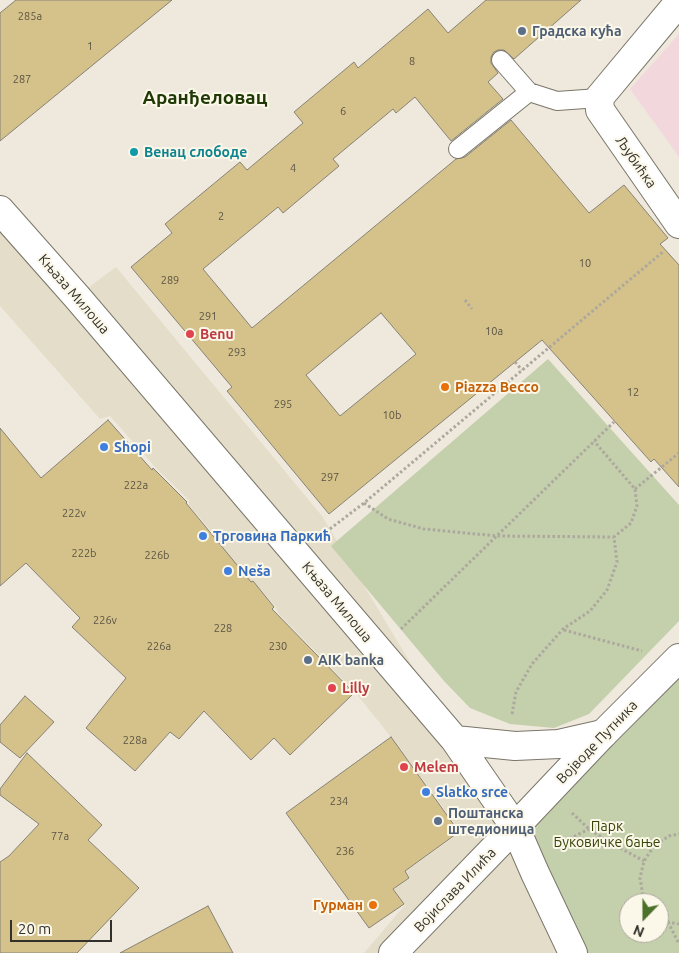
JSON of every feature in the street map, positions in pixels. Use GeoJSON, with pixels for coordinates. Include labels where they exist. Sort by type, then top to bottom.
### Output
{"type":"FeatureCollection","features":[{"type":"Feature","properties":{"kind":"street"},"geometry":{"type":"LineString","coordinates":[[599,98],[679,2]]}},
{"type":"Feature","properties":{"kind":"street","name":"Љубићка"},"geometry":{"type":"LineString","coordinates":[[599,98],[600,110],[675,234]]}},
{"type":"Feature","properties":{"kind":"street","name":"Књаза Милоша"},"geometry":{"type":"LineString","coordinates":[[0,210],[77,297],[455,740],[516,827],[573,953]]}},
{"type":"Feature","properties":{"kind":"street","name":"Војводе Путника"},"geometry":{"type":"LineString","coordinates":[[516,827],[603,734],[679,658]]}},
{"type":"Feature","properties":{"kind":"street"},"geometry":{"type":"LineString","coordinates":[[455,740],[515,746],[551,745],[603,734]]}},
{"type":"Feature","properties":{"kind":"street","name":"Војислава Илића"},"geometry":{"type":"LineString","coordinates":[[393,953],[516,827]]}},
{"type":"Feature","properties":{"kind":"lane"},"geometry":{"type":"LineString","coordinates":[[501,60],[529,92],[557,101],[599,98]]}},
{"type":"Feature","properties":{"kind":"lane"},"geometry":{"type":"LineString","coordinates":[[458,149],[529,92]]}},
{"type":"Feature","properties":{"kind":"path"},"geometry":{"type":"LineString","coordinates":[[322,535],[364,503],[522,370],[675,234]]}},
{"type":"Feature","properties":{"kind":"path"},"geometry":{"type":"LineString","coordinates":[[465,300],[472,309]]}},
{"type":"Feature","properties":{"kind":"path"},"geometry":{"type":"LineString","coordinates":[[515,362],[522,370]]}},
{"type":"Feature","properties":{"kind":"path"},"geometry":{"type":"LineString","coordinates":[[378,650],[614,422]]}},
{"type":"Feature","properties":{"kind":"path"},"geometry":{"type":"LineString","coordinates":[[364,503],[388,519],[424,529],[497,536],[614,536],[631,523],[637,506],[635,489],[594,441]]}},
{"type":"Feature","properties":{"kind":"path"},"geometry":{"type":"LineString","coordinates":[[635,489],[679,453]]}},
{"type":"Feature","properties":{"kind":"path"},"geometry":{"type":"LineString","coordinates":[[512,716],[516,692],[532,664],[563,629],[590,610],[607,590],[617,562],[614,536]]}},
{"type":"Feature","properties":{"kind":"path"},"geometry":{"type":"LineString","coordinates":[[563,629],[633,647],[648,653]]}},
{"type":"Feature","properties":{"kind":"path"},"geometry":{"type":"LineString","coordinates":[[567,810],[608,842],[644,861]]}},
{"type":"Feature","properties":{"kind":"path"},"geometry":{"type":"LineString","coordinates":[[565,841],[589,829]]}},
{"type":"Feature","properties":{"kind":"path"},"geometry":{"type":"LineString","coordinates":[[642,893],[640,878],[644,861],[654,846],[669,836],[679,834]]}},
{"type":"Feature","properties":{"kind":"path"},"geometry":{"type":"LineString","coordinates":[[669,924],[679,944]]}},
{"type":"Feature","properties":{"kind":"shaded area"},"geometry":{"type":"Polygon","coordinates":[[[679,34],[679,157],[630,89],[679,34]]]}},
{"type":"Feature","properties":{"kind":"shaded area"},"geometry":{"type":"Polygon","coordinates":[[[0,210],[77,296],[116,267],[322,516],[496,805],[569,953],[364,953],[405,905],[394,889],[410,878],[406,871],[461,832],[391,737],[355,692],[278,613],[276,607],[253,581],[249,583],[218,546],[221,543],[189,505],[189,500],[155,467],[110,416],[100,419],[0,306],[0,210]]]}},
{"type":"Feature","properties":{"kind":"green space"},"geometry":{"type":"Polygon","coordinates":[[[548,359],[679,505],[679,621],[589,714],[554,728],[510,724],[470,708],[444,681],[331,546],[548,359]]]}},
{"type":"Feature","properties":{"kind":"green space","name":"Парк Буковичке бање"},"geometry":{"type":"Polygon","coordinates":[[[679,659],[679,953],[575,953],[515,827],[679,659]]]}},
{"type":"Feature","properties":{"kind":"building"},"geometry":{"type":"Polygon","coordinates":[[[16,0],[172,0],[0,141],[0,13],[16,0]]]}},
{"type":"Feature","properties":{"kind":"building"},"geometry":{"type":"Polygon","coordinates":[[[486,0],[581,0],[514,59],[504,50],[494,52],[491,57],[491,63],[498,73],[488,82],[503,99],[451,141],[415,97],[396,113],[393,109],[333,159],[339,166],[283,213],[278,207],[203,269],[252,328],[456,159],[465,157],[511,120],[589,213],[624,185],[668,238],[660,244],[679,265],[679,487],[654,459],[651,462],[542,340],[329,514],[227,391],[232,387],[131,267],[172,233],[165,224],[240,162],[247,170],[303,123],[294,112],[354,62],[358,68],[428,9],[448,33],[486,0]],[[381,313],[306,375],[340,416],[416,354],[381,313]]]}},
{"type":"Feature","properties":{"kind":"building"},"geometry":{"type":"Polygon","coordinates":[[[108,420],[152,470],[153,468],[187,502],[251,582],[253,581],[274,607],[272,609],[354,693],[290,755],[274,738],[251,760],[204,711],[179,739],[170,732],[135,771],[86,728],[126,678],[72,627],[80,618],[26,563],[0,586],[0,428],[41,478],[108,420]]]}},
{"type":"Feature","properties":{"kind":"building"},"geometry":{"type":"Polygon","coordinates":[[[25,696],[54,722],[20,758],[0,742],[0,725],[25,696]]]}},
{"type":"Feature","properties":{"kind":"building"},"geometry":{"type":"Polygon","coordinates":[[[391,737],[459,832],[405,871],[409,878],[393,889],[404,904],[369,928],[286,813],[391,737]]]}},
{"type":"Feature","properties":{"kind":"building"},"geometry":{"type":"Polygon","coordinates":[[[27,753],[102,825],[88,840],[139,888],[77,953],[0,953],[0,862],[9,856],[39,824],[0,795],[0,789],[27,753]]]}},
{"type":"Feature","properties":{"kind":"building"},"geometry":{"type":"Polygon","coordinates":[[[208,906],[233,953],[120,953],[208,906]]]}},
{"type":"Feature","properties":{"kind":"place","name":"Градска кућа"},"geometry":{"type":"Point","coordinates":[522,31]}},
{"type":"Feature","properties":{"kind":"place","name":"Венац слободе"},"geometry":{"type":"Point","coordinates":[134,152]}},
{"type":"Feature","properties":{"kind":"place","name":"Benu"},"geometry":{"type":"Point","coordinates":[190,334]}},
{"type":"Feature","properties":{"kind":"place","name":"Piazza Becco"},"geometry":{"type":"Point","coordinates":[445,387]}},
{"type":"Feature","properties":{"kind":"place","name":"Shopi"},"geometry":{"type":"Point","coordinates":[104,447]}},
{"type":"Feature","properties":{"kind":"place","name":"Трговина Паркић"},"geometry":{"type":"Point","coordinates":[203,536]}},
{"type":"Feature","properties":{"kind":"place","name":"Neša"},"geometry":{"type":"Point","coordinates":[228,571]}},
{"type":"Feature","properties":{"kind":"place","name":"AIK banka"},"geometry":{"type":"Point","coordinates":[308,660]}},
{"type":"Feature","properties":{"kind":"place","name":"Lilly"},"geometry":{"type":"Point","coordinates":[332,688]}},
{"type":"Feature","properties":{"kind":"place","name":"Melem"},"geometry":{"type":"Point","coordinates":[404,767]}},
{"type":"Feature","properties":{"kind":"place","name":"Slatko srce"},"geometry":{"type":"Point","coordinates":[426,792]}},
{"type":"Feature","properties":{"kind":"place","name":"Поштанска штедионица"},"geometry":{"type":"Point","coordinates":[438,821]}},
{"type":"Feature","properties":{"kind":"place","name":"Гурман"},"geometry":{"type":"Point","coordinates":[373,905]}},
{"type":"Feature","properties":{"kind":"district","name":"Аранђеловац"},"geometry":{"type":"Point","coordinates":[205,98]}}]}
